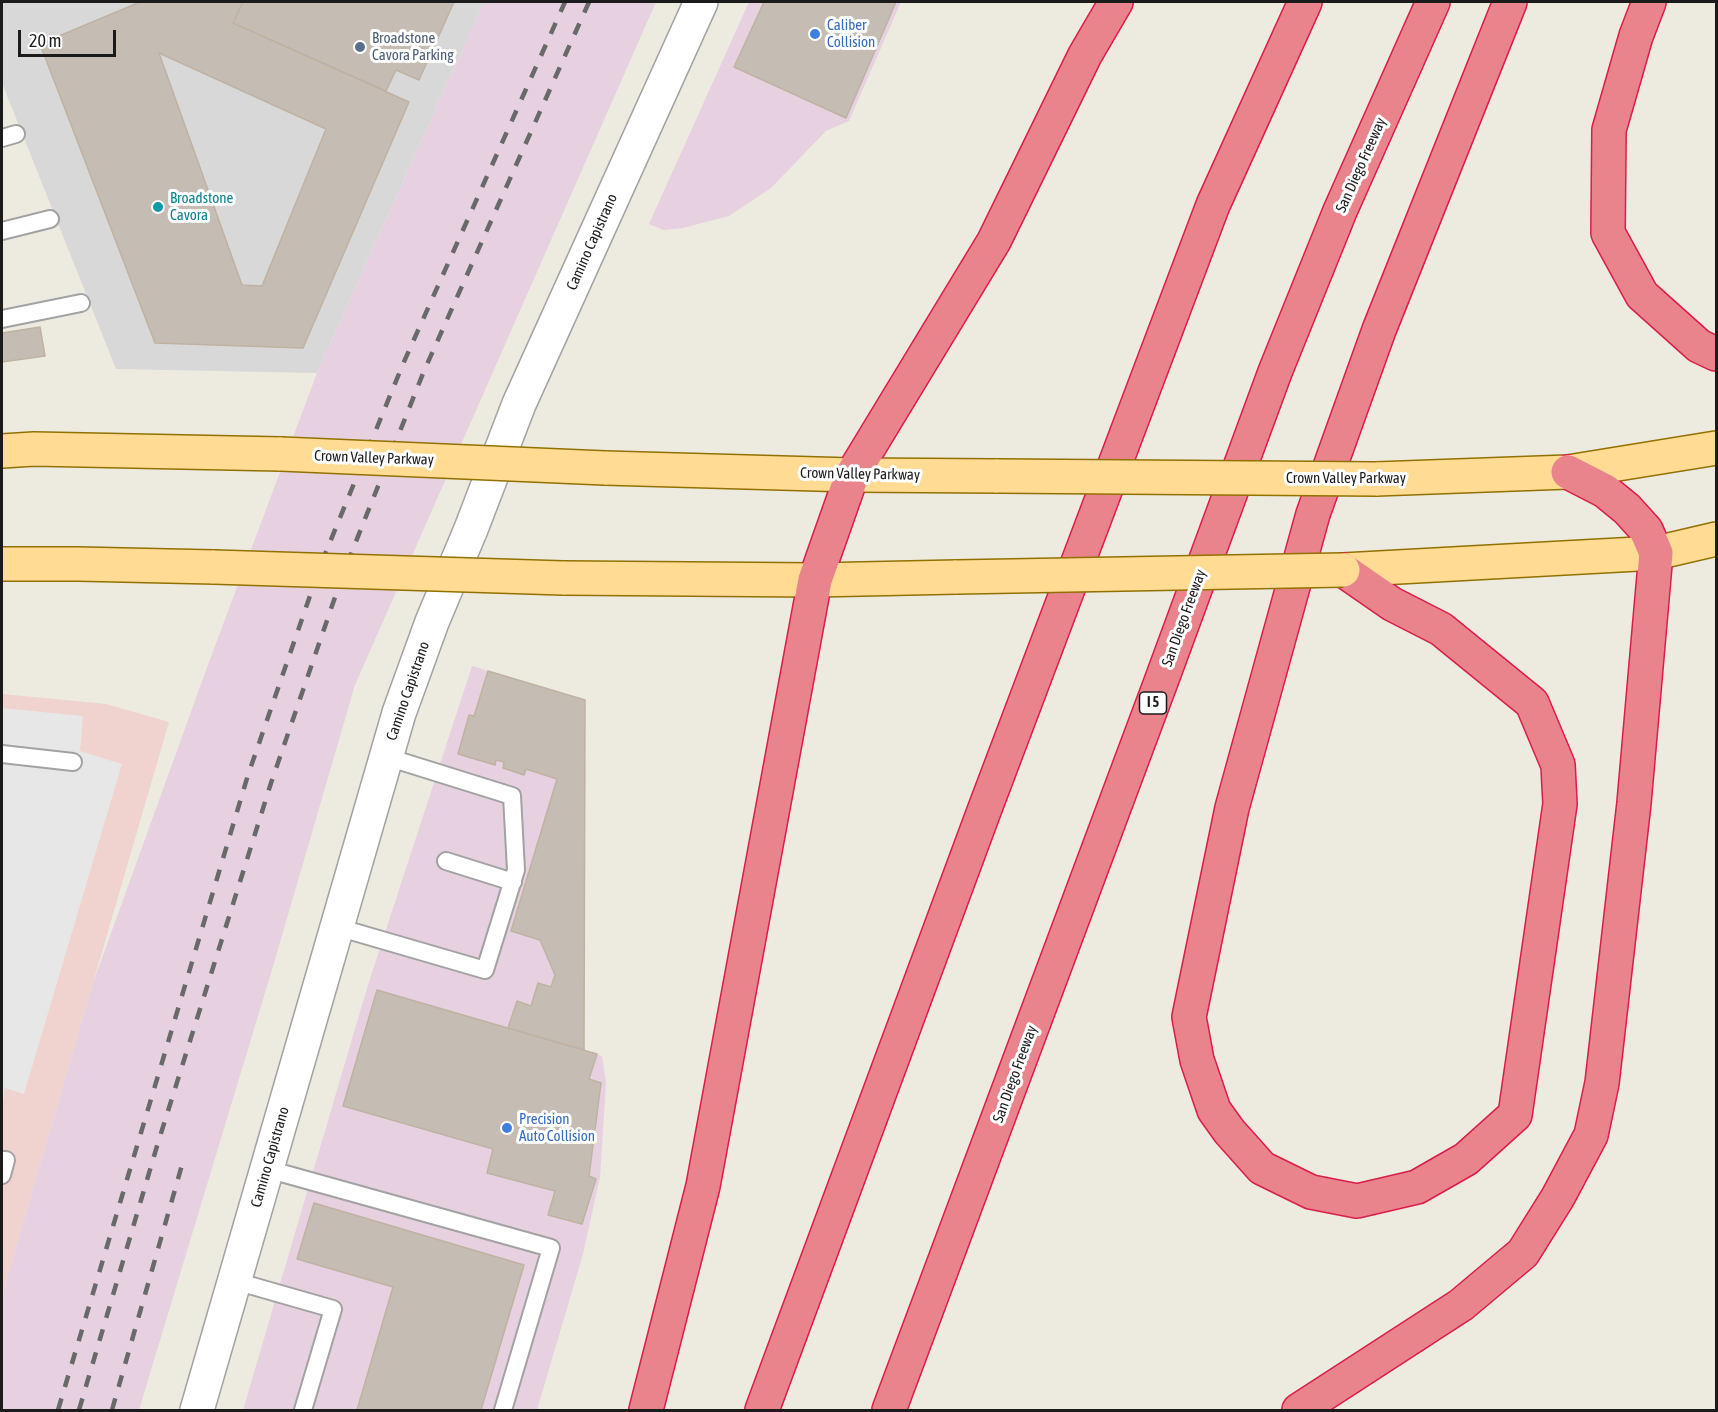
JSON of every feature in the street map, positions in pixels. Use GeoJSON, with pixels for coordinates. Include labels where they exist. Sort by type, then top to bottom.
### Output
{"type":"FeatureCollection","features":[{"type":"Feature","properties":{"kind":"highway"},"geometry":{"type":"LineString","coordinates":[[646,1410],[703,1186],[815,580],[852,475],[994,241],[1085,56],[1116,2]]}},
{"type":"Feature","properties":{"kind":"highway"},"geometry":{"type":"LineString","coordinates":[[762,1410],[984,811],[1213,205],[1305,2]]}},
{"type":"Feature","properties":{"kind":"highway","name":"San Diego Freeway"},"geometry":{"type":"LineString","coordinates":[[889,1410],[1275,372],[1340,211],[1433,2]]}},
{"type":"Feature","properties":{"kind":"highway"},"geometry":{"type":"LineString","coordinates":[[1343,570],[1392,604],[1441,629],[1532,703],[1558,765],[1560,804],[1515,1115],[1466,1159],[1417,1187],[1357,1201],[1311,1192],[1262,1168],[1229,1131],[1214,1110],[1197,1060],[1189,1017],[1232,808],[1313,514],[1379,330],[1510,2]]}},
{"type":"Feature","properties":{"kind":"highway"},"geometry":{"type":"LineString","coordinates":[[1649,2],[1635,36],[1609,130],[1608,233],[1642,295],[1699,346],[1716,354]]}},
{"type":"Feature","properties":{"kind":"highway"},"geometry":{"type":"LineString","coordinates":[[1299,1410],[1461,1305],[1523,1253],[1592,1136],[1602,1083],[1634,803],[1656,553],[1646,530],[1627,510],[1605,491],[1568,472]]}},
{"type":"Feature","properties":{"kind":"main road","name":"Crown Valley Parkway"},"geometry":{"type":"LineString","coordinates":[[2,451],[34,449],[281,454],[605,468],[852,475],[1376,479],[1568,472],[1716,448]]}},
{"type":"Feature","properties":{"kind":"main road"},"geometry":{"type":"LineString","coordinates":[[2,564],[214,567],[563,579],[815,580],[1343,570],[1656,553],[1716,539]]}},
{"type":"Feature","properties":{"kind":"street","name":"Camino Capistrano"},"geometry":{"type":"LineString","coordinates":[[197,1410],[399,713],[432,622],[519,405],[701,2]]}},
{"type":"Feature","properties":{"kind":"lane"},"geometry":{"type":"LineString","coordinates":[[2,231],[50,219]]}},
{"type":"Feature","properties":{"kind":"lane"},"geometry":{"type":"LineString","coordinates":[[2,319],[81,303]]}},
{"type":"Feature","properties":{"kind":"lane"},"geometry":{"type":"LineString","coordinates":[[2,754],[73,762]]}},
{"type":"Feature","properties":{"kind":"lane"},"geometry":{"type":"LineString","coordinates":[[337,927],[485,970],[513,882],[516,870],[512,796],[387,757]]}},
{"type":"Feature","properties":{"kind":"lane"},"geometry":{"type":"LineString","coordinates":[[446,861],[513,882]]}},
{"type":"Feature","properties":{"kind":"lane"},"geometry":{"type":"LineString","coordinates":[[2,1160],[6,1160],[2,1175]]}},
{"type":"Feature","properties":{"kind":"lane"},"geometry":{"type":"LineString","coordinates":[[267,1169],[551,1248],[504,1410]]}},
{"type":"Feature","properties":{"kind":"lane"},"geometry":{"type":"LineString","coordinates":[[235,1281],[333,1309],[303,1410]]}},
{"type":"Feature","properties":{"kind":"shaded area","name":"Broadstone Cavora"},"geometry":{"type":"Polygon","coordinates":[[[2,2],[484,2],[317,373],[116,369],[2,83],[2,2]]]}},
{"type":"Feature","properties":{"kind":"shaded area"},"geometry":{"type":"Polygon","coordinates":[[[484,2],[656,2],[355,685],[139,1410],[2,1410],[2,1295],[93,983],[317,373],[484,2]]]}},
{"type":"Feature","properties":{"kind":"shaded area"},"geometry":{"type":"Polygon","coordinates":[[[749,2],[901,2],[849,121],[826,131],[771,188],[729,216],[683,228],[663,230],[649,224],[749,2]]]}},
{"type":"Feature","properties":{"kind":"shaded area"},"geometry":{"type":"Polygon","coordinates":[[[472,666],[585,700],[584,1050],[602,1056],[606,1082],[600,1177],[583,1254],[537,1410],[243,1410],[367,988],[472,666]]]}},
{"type":"Feature","properties":{"kind":"shaded area"},"geometry":{"type":"Polygon","coordinates":[[[2,694],[106,704],[169,722],[2,1295],[2,694]]]}},
{"type":"Feature","properties":{"kind":"shaded area"},"geometry":{"type":"Polygon","coordinates":[[[2,708],[83,716],[80,751],[122,764],[24,1094],[5,1088],[2,1109],[2,708]]]}},
{"type":"Feature","properties":{"kind":"building","name":"Broadstone Cavora"},"geometry":{"type":"Polygon","coordinates":[[[140,2],[243,2],[233,23],[409,102],[303,348],[155,343],[40,44],[140,2]],[[159,53],[242,285],[262,286],[326,129],[159,53]]]}},
{"type":"Feature","properties":{"kind":"building","name":"Broadstone Cavora Parking"},"geometry":{"type":"Polygon","coordinates":[[[243,2],[454,2],[419,80],[396,70],[386,91],[233,23],[243,2]]]}},
{"type":"Feature","properties":{"kind":"building","name":"Caliber Collision"},"geometry":{"type":"Polygon","coordinates":[[[764,2],[896,2],[846,118],[734,67],[764,2]]]}},
{"type":"Feature","properties":{"kind":"building"},"geometry":{"type":"Polygon","coordinates":[[[40,327],[45,356],[2,362],[2,333],[40,327]]]}},
{"type":"Feature","properties":{"kind":"building"},"geometry":{"type":"Polygon","coordinates":[[[488,671],[585,700],[584,1050],[508,1028],[517,1001],[531,1006],[538,983],[551,987],[555,975],[540,940],[511,931],[557,779],[526,769],[524,775],[503,768],[504,762],[496,760],[495,765],[458,754],[469,715],[474,716],[488,671]]]}},
{"type":"Feature","properties":{"kind":"building","name":"Precision Auto Collision"},"geometry":{"type":"Polygon","coordinates":[[[377,990],[597,1054],[589,1079],[601,1083],[589,1176],[596,1179],[582,1224],[548,1215],[555,1191],[487,1173],[493,1149],[343,1106],[377,990]]]}},
{"type":"Feature","properties":{"kind":"building"},"geometry":{"type":"Polygon","coordinates":[[[314,1203],[524,1265],[481,1410],[357,1410],[393,1287],[297,1259],[314,1203]]]}},
{"type":"Feature","properties":{"kind":"railway"},"geometry":{"type":"LineString","coordinates":[[58,1410],[248,775],[321,564],[403,364],[565,2]]}},
{"type":"Feature","properties":{"kind":"railway"},"geometry":{"type":"LineString","coordinates":[[79,1410],[157,1146],[271,783],[343,574],[424,371],[589,2]]}},
{"type":"Feature","properties":{"kind":"railway"},"geometry":{"type":"LineString","coordinates":[[112,1410],[184,1158]]}},
{"type":"Feature","properties":{"kind":"place","name":"Caliber Collision"},"geometry":{"type":"Point","coordinates":[815,34]}},
{"type":"Feature","properties":{"kind":"place","name":"Broadstone Cavora Parking"},"geometry":{"type":"Point","coordinates":[360,47]}},
{"type":"Feature","properties":{"kind":"place","name":"Broadstone Cavora"},"geometry":{"type":"Point","coordinates":[158,207]}},
{"type":"Feature","properties":{"kind":"place","name":"Precision Auto Collision"},"geometry":{"type":"Point","coordinates":[507,1128]}}]}
